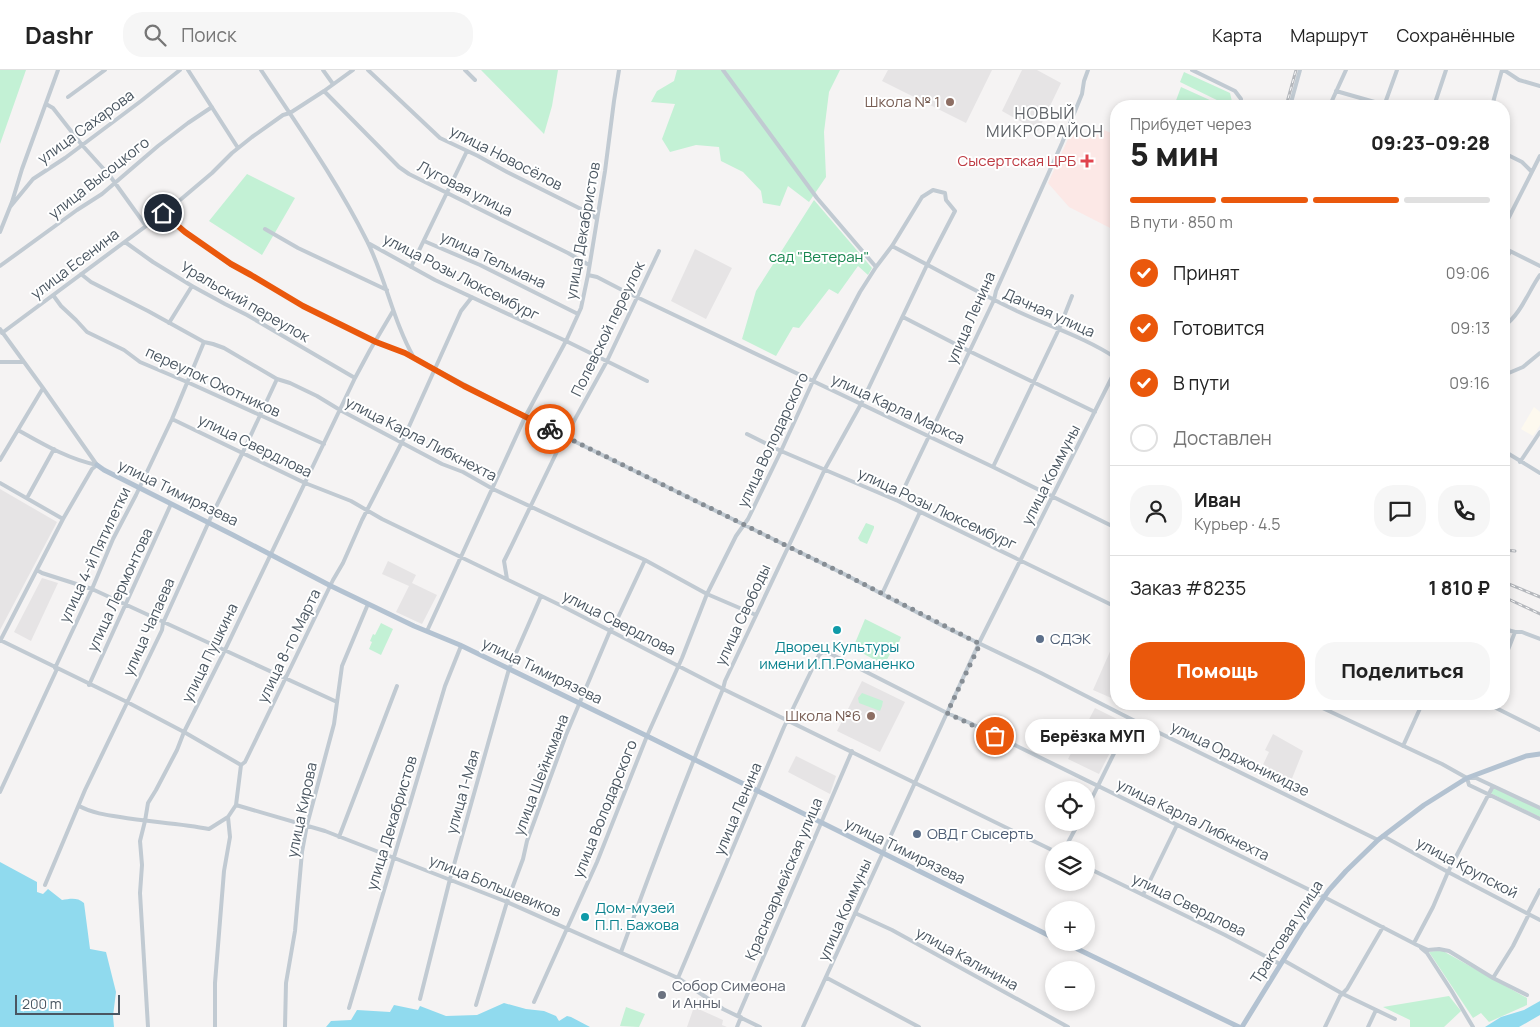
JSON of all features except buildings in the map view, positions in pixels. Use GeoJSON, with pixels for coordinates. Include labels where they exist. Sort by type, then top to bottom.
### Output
{"type":"FeatureCollection","features":[{"type":"Feature","properties":{"kind":"main road","name":"улица Тимирязева"},"geometry":{"type":"LineString","coordinates":[[96,464],[104,470],[331,586],[462,646],[647,736],[1045,934]]}},
{"type":"Feature","properties":{"kind":"main road","name":"Трактовая улица"},"geometry":{"type":"LineString","coordinates":[[1241,1027],[1324,897],[1346,871],[1378,840],[1424,806],[1467,778],[1526,756],[1540,754]]}},
{"type":"Feature","properties":{"kind":"main road"},"geometry":{"type":"LineString","coordinates":[[1082,951],[1241,1027]]}},
{"type":"Feature","properties":{"kind":"street"},"geometry":{"type":"LineString","coordinates":[[0,232],[58,70]]}},
{"type":"Feature","properties":{"kind":"street"},"geometry":{"type":"LineString","coordinates":[[68,97],[105,70]]}},
{"type":"Feature","properties":{"kind":"street","name":"улица Сахарова"},"geometry":{"type":"LineString","coordinates":[[10,207],[33,179],[142,102],[180,70]]}},
{"type":"Feature","properties":{"kind":"street"},"geometry":{"type":"LineString","coordinates":[[188,70],[238,148]]}},
{"type":"Feature","properties":{"kind":"street","name":"улица Розы Люксембург"},"geometry":{"type":"LineString","coordinates":[[261,70],[335,183],[368,243],[435,280],[647,381]]}},
{"type":"Feature","properties":{"kind":"street"},"geometry":{"type":"LineString","coordinates":[[323,70],[333,84]]}},
{"type":"Feature","properties":{"kind":"street","name":"улица Есенина"},"geometry":{"type":"LineString","coordinates":[[1,331],[53,295],[163,213],[212,173],[238,148],[283,115],[290,113],[353,70]]}},
{"type":"Feature","properties":{"kind":"street","name":"улица Новосёлов"},"geometry":{"type":"LineString","coordinates":[[368,70],[440,138],[596,218]]}},
{"type":"Feature","properties":{"kind":"street"},"geometry":{"type":"LineString","coordinates":[[465,70],[475,80]]}},
{"type":"Feature","properties":{"kind":"street","name":"улица Декабристов"},"geometry":{"type":"LineString","coordinates":[[427,631],[525,417],[566,341],[583,300],[620,70]]}},
{"type":"Feature","properties":{"kind":"street"},"geometry":{"type":"LineString","coordinates":[[723,70],[817,198],[876,267]]}},
{"type":"Feature","properties":{"kind":"street","name":"улица Ленина"},"geometry":{"type":"LineString","coordinates":[[898,501],[994,300],[996,290],[1082,94],[1088,70]]}},
{"type":"Feature","properties":{"kind":"street"},"geometry":{"type":"LineString","coordinates":[[1192,70],[1235,91],[1240,100]]}},
{"type":"Feature","properties":{"kind":"street"},"geometry":{"type":"LineString","coordinates":[[1292,100],[1300,70]]}},
{"type":"Feature","properties":{"kind":"street"},"geometry":{"type":"LineString","coordinates":[[1332,100],[1346,70]]}},
{"type":"Feature","properties":{"kind":"street"},"geometry":{"type":"LineString","coordinates":[[1386,100],[1397,70]]}},
{"type":"Feature","properties":{"kind":"street"},"geometry":{"type":"LineString","coordinates":[[1436,100],[1446,70]]}},
{"type":"Feature","properties":{"kind":"street"},"geometry":{"type":"LineString","coordinates":[[1494,100],[1503,70],[1520,80],[1540,86]]}},
{"type":"Feature","properties":{"kind":"street","name":"Луговая улица"},"geometry":{"type":"LineString","coordinates":[[324,91],[399,167],[426,183],[568,253],[589,266]]}},
{"type":"Feature","properties":{"kind":"street"},"geometry":{"type":"LineString","coordinates":[[1336,91],[1368,100]]}},
{"type":"Feature","properties":{"kind":"street"},"geometry":{"type":"LineString","coordinates":[[46,104],[52,108],[115,183],[146,226]]}},
{"type":"Feature","properties":{"kind":"street","name":"улица Высоцкого"},"geometry":{"type":"LineString","coordinates":[[0,266],[115,183],[158,146],[212,107]]}},
{"type":"Feature","properties":{"kind":"street"},"geometry":{"type":"LineString","coordinates":[[411,267],[467,151]]}},
{"type":"Feature","properties":{"kind":"street"},"geometry":{"type":"LineString","coordinates":[[1510,156],[1522,162],[1531,171]]}},
{"type":"Feature","properties":{"kind":"street"},"geometry":{"type":"LineString","coordinates":[[1510,215],[1540,156]]}},
{"type":"Feature","properties":{"kind":"street","name":"улица Володарского"},"geometry":{"type":"LineString","coordinates":[[534,1002],[597,862],[647,736],[679,666],[707,594],[736,536],[745,524],[813,381],[860,292],[922,198],[933,190],[945,193]]}},
{"type":"Feature","properties":{"kind":"street","name":"улица Свободы"},"geometry":{"type":"LineString","coordinates":[[620,952],[726,680],[825,469],[861,404],[927,265],[955,211],[946,200],[945,193]]}},
{"type":"Feature","properties":{"kind":"street","name":"улица Орджоникидзе"},"geometry":{"type":"LineString","coordinates":[[163,213],[185,232],[231,264],[303,306],[415,359],[525,417],[745,524],[1110,709]]}},
{"type":"Feature","properties":{"kind":"street"},"geometry":{"type":"LineString","coordinates":[[265,229],[298,248],[387,290]]}},
{"type":"Feature","properties":{"kind":"street","name":"улица Тельмана"},"geometry":{"type":"LineString","coordinates":[[424,241],[480,265],[578,314]]}},
{"type":"Feature","properties":{"kind":"street","name":"Уральский переулок"},"geometry":{"type":"LineString","coordinates":[[124,242],[192,286],[247,315],[355,378]]}},
{"type":"Feature","properties":{"kind":"street"},"geometry":{"type":"LineString","coordinates":[[368,243],[404,339],[415,359]]}},
{"type":"Feature","properties":{"kind":"street","name":"Дачная улица"},"geometry":{"type":"LineString","coordinates":[[892,246],[994,300],[1059,328],[1110,354]]}},
{"type":"Feature","properties":{"kind":"street","name":"Полевской переулок"},"geometry":{"type":"LineString","coordinates":[[507,579],[504,561],[565,435],[608,361],[659,250]]}},
{"type":"Feature","properties":{"kind":"street"},"geometry":{"type":"LineString","coordinates":[[1510,252],[1518,254],[1540,266]]}},
{"type":"Feature","properties":{"kind":"street","name":"улица Карла Либкнехта"},"geometry":{"type":"LineString","coordinates":[[81,274],[91,282],[115,293],[204,342],[224,348],[277,379],[290,383],[316,396],[442,464],[463,472],[492,489],[644,560],[707,594],[756,615]]}},
{"type":"Feature","properties":{"kind":"street","name":"улица Карла Маркса"},"geometry":{"type":"LineString","coordinates":[[588,275],[597,277],[1110,525]]}},
{"type":"Feature","properties":{"kind":"street"},"geometry":{"type":"LineString","coordinates":[[1510,322],[1540,275]]}},
{"type":"Feature","properties":{"kind":"street"},"geometry":{"type":"LineString","coordinates":[[169,323],[192,286]]}},
{"type":"Feature","properties":{"kind":"street","name":"переулок Охотников"},"geometry":{"type":"LineString","coordinates":[[53,295],[64,310],[87,332],[124,350],[140,362],[324,444]]}},
{"type":"Feature","properties":{"kind":"street"},"geometry":{"type":"LineString","coordinates":[[993,467],[1059,328],[1072,296]]}},
{"type":"Feature","properties":{"kind":"street","name":"улица 8-го Марта"},"geometry":{"type":"LineString","coordinates":[[228,817],[236,805],[241,765],[286,679],[362,520],[402,442],[462,311],[472,297]]}},
{"type":"Feature","properties":{"kind":"street","name":"улица Пушкина"},"geometry":{"type":"LineString","coordinates":[[148,1027],[140,893],[142,865],[140,841],[146,821],[148,803],[173,758],[355,378],[393,311]]}},
{"type":"Feature","properties":{"kind":"street"},"geometry":{"type":"LineString","coordinates":[[903,317],[1095,412]]}},
{"type":"Feature","properties":{"kind":"street"},"geometry":{"type":"LineString","coordinates":[[1,331],[44,388],[96,464],[63,519],[0,641],[127,702],[241,765]]}},
{"type":"Feature","properties":{"kind":"street","name":"улица 4-й Пятилетки"},"geometry":{"type":"LineString","coordinates":[[0,792],[113,539],[172,418],[204,342]]}},
{"type":"Feature","properties":{"kind":"street"},"geometry":{"type":"LineString","coordinates":[[1510,372],[1523,367],[1540,353]]}},
{"type":"Feature","properties":{"kind":"street"},"geometry":{"type":"LineString","coordinates":[[0,362],[24,362]]}},
{"type":"Feature","properties":{"kind":"street","name":"улица Чапаева"},"geometry":{"type":"LineString","coordinates":[[45,885],[79,806],[162,630],[163,623],[208,522],[277,379]]}},
{"type":"Feature","properties":{"kind":"street","name":"улица Коммуны"},"geometry":{"type":"LineString","coordinates":[[803,1027],[947,713],[1110,381]]}},
{"type":"Feature","properties":{"kind":"street"},"geometry":{"type":"LineString","coordinates":[[0,460],[44,388]]}},
{"type":"Feature","properties":{"kind":"street","name":"улица Свердлова"},"geometry":{"type":"LineString","coordinates":[[172,418],[305,483],[351,501],[382,519],[507,579],[723,689],[1045,847]]}},
{"type":"Feature","properties":{"kind":"street","name":"улица Тимирязева"},"geometry":{"type":"LineString","coordinates":[[18,430],[83,462],[96,464]]}},
{"type":"Feature","properties":{"kind":"street"},"geometry":{"type":"LineString","coordinates":[[1520,462],[1540,432]]}},
{"type":"Feature","properties":{"kind":"street","name":"улица Розы Люксембург"},"geometry":{"type":"LineString","coordinates":[[747,434],[781,451],[898,501],[1110,604]]}},
{"type":"Feature","properties":{"kind":"street"},"geometry":{"type":"LineString","coordinates":[[27,498],[54,449]]}},
{"type":"Feature","properties":{"kind":"street"},"geometry":{"type":"LineString","coordinates":[[1510,455],[1540,473]]}},
{"type":"Feature","properties":{"kind":"street"},"geometry":{"type":"LineString","coordinates":[[0,483],[63,519]]}},
{"type":"Feature","properties":{"kind":"street","name":"улица Лермонтова"},"geometry":{"type":"LineString","coordinates":[[89,685],[171,504]]}},
{"type":"Feature","properties":{"kind":"street"},"geometry":{"type":"LineString","coordinates":[[882,594],[920,512]]}},
{"type":"Feature","properties":{"kind":"street","name":"улица Шейнкмана"},"geometry":{"type":"LineString","coordinates":[[476,1005],[507,902],[566,735],[610,631],[644,560]]}},
{"type":"Feature","properties":{"kind":"street"},"geometry":{"type":"LineString","coordinates":[[37,570],[92,589],[337,702]]}},
{"type":"Feature","properties":{"kind":"street","name":"улица 1-Мая"},"geometry":{"type":"LineString","coordinates":[[420,999],[450,880],[509,669],[541,596]]}},
{"type":"Feature","properties":{"kind":"street","name":"улица Кирова"},"geometry":{"type":"LineString","coordinates":[[285,1027],[286,983],[295,931],[302,852],[307,825],[334,724],[342,666],[368,604]]}},
{"type":"Feature","properties":{"kind":"street"},"geometry":{"type":"LineString","coordinates":[[1510,630],[1522,632],[1540,639]]}},
{"type":"Feature","properties":{"kind":"street"},"geometry":{"type":"LineString","coordinates":[[1510,643],[1514,632]]}},
{"type":"Feature","properties":{"kind":"street","name":"улица Декабристов"},"geometry":{"type":"LineString","coordinates":[[349,1008],[444,686],[462,646]]}},
{"type":"Feature","properties":{"kind":"street","name":"улица Ленина"},"geometry":{"type":"LineString","coordinates":[[678,978],[788,720],[819,655],[824,652]]}},
{"type":"Feature","properties":{"kind":"street","name":"улица Карла Либкнехта"},"geometry":{"type":"LineString","coordinates":[[824,652],[1324,897],[1415,944],[1428,950],[1439,949],[1449,951],[1493,978],[1527,995]]}},
{"type":"Feature","properties":{"kind":"street"},"geometry":{"type":"LineString","coordinates":[[340,837],[397,686]]}},
{"type":"Feature","properties":{"kind":"street","name":"улица Орджоникидзе"},"geometry":{"type":"LineString","coordinates":[[1113,710],[1378,840]]}},
{"type":"Feature","properties":{"kind":"street"},"geometry":{"type":"LineString","coordinates":[[1331,710],[1467,778],[1476,778],[1540,808]]}},
{"type":"Feature","properties":{"kind":"street"},"geometry":{"type":"LineString","coordinates":[[1403,746],[1419,710]]}},
{"type":"Feature","properties":{"kind":"street"},"geometry":{"type":"LineString","coordinates":[[1500,710],[1540,730]]}},
{"type":"Feature","properties":{"kind":"street"},"geometry":{"type":"LineString","coordinates":[[1095,793],[1131,719]]}},
{"type":"Feature","properties":{"kind":"street","name":"Красноармейская улица"},"geometry":{"type":"LineString","coordinates":[[737,1027],[820,823],[852,751]]}},
{"type":"Feature","properties":{"kind":"street"},"geometry":{"type":"LineString","coordinates":[[1467,778],[1469,785],[1540,819]]}},
{"type":"Feature","properties":{"kind":"street"},"geometry":{"type":"LineString","coordinates":[[1415,944],[1448,872],[1493,786]]}},
{"type":"Feature","properties":{"kind":"street","name":"улица Большевиков"},"geometry":{"type":"LineString","coordinates":[[236,805],[307,825],[507,902],[678,978],[711,1001],[760,1027]]}},
{"type":"Feature","properties":{"kind":"street"},"geometry":{"type":"LineString","coordinates":[[79,806],[105,815],[190,825],[208,829],[228,817],[230,837],[224,871],[215,984],[215,1027]]}},
{"type":"Feature","properties":{"kind":"street"},"geometry":{"type":"LineString","coordinates":[[1143,895],[1178,825]]}},
{"type":"Feature","properties":{"kind":"street","name":"улица Крупской"},"geometry":{"type":"LineString","coordinates":[[1383,836],[1540,920]]}},
{"type":"Feature","properties":{"kind":"street","name":"улица Свердлова"},"geometry":{"type":"LineString","coordinates":[[1095,871],[1395,1019]]}},
{"type":"Feature","properties":{"kind":"street"},"geometry":{"type":"LineString","coordinates":[[1493,978],[1513,946],[1540,890]]}},
{"type":"Feature","properties":{"kind":"street","name":"улица Калинина"},"geometry":{"type":"LineString","coordinates":[[855,913],[892,930],[1068,1027]]}},
{"type":"Feature","properties":{"kind":"street"},"geometry":{"type":"LineString","coordinates":[[1326,1027],[1340,996],[1383,927]]}},
{"type":"Feature","properties":{"kind":"street","name":"улица Карла Либкнехта"},"geometry":{"type":"LineString","coordinates":[[1415,944],[1427,953],[1473,1027]]}},
{"type":"Feature","properties":{"kind":"street"},"geometry":{"type":"LineString","coordinates":[[827,978],[918,1027]]}},
{"type":"Feature","properties":{"kind":"street"},"geometry":{"type":"LineString","coordinates":[[1368,1027],[1376,1010]]}},
{"type":"Feature","properties":{"kind":"shaded area","name":"Школа № 1"},"geometry":{"type":"Polygon","coordinates":[[[888,70],[992,70],[966,123],[882,81],[888,70]]]}},
{"type":"Feature","properties":{"kind":"shaded area"},"geometry":{"type":"Polygon","coordinates":[[[1022,70],[1037,70],[1061,83],[1038,131],[1002,111],[1022,70]]]}},
{"type":"Feature","properties":{"kind":"shaded area","name":"Сысертская ЦРБ"},"geometry":{"type":"Polygon","coordinates":[[[1073,128],[1092,138],[1099,128],[1110,133],[1110,228],[1069,207],[1048,183],[1073,128]]]}},
{"type":"Feature","properties":{"kind":"shaded area"},"geometry":{"type":"Polygon","coordinates":[[[695,249],[732,268],[706,319],[671,301],[695,249]]]}},
{"type":"Feature","properties":{"kind":"shaded area"},"geometry":{"type":"Polygon","coordinates":[[[1534,407],[1540,412],[1540,425],[1533,436],[1521,429],[1534,407]]]}},
{"type":"Feature","properties":{"kind":"shaded area"},"geometry":{"type":"Polygon","coordinates":[[[0,489],[57,522],[0,630],[0,489]]]}},
{"type":"Feature","properties":{"kind":"shaded area"},"geometry":{"type":"Polygon","coordinates":[[[388,561],[416,575],[412,583],[437,595],[422,624],[396,612],[409,586],[382,574],[388,561]]]}},
{"type":"Feature","properties":{"kind":"shaded area"},"geometry":{"type":"Polygon","coordinates":[[[42,578],[58,583],[31,641],[14,632],[42,578]]]}},
{"type":"Feature","properties":{"kind":"shaded area"},"geometry":{"type":"Polygon","coordinates":[[[1110,652],[1110,697],[1093,690],[1110,652]]]}},
{"type":"Feature","properties":{"kind":"shaded area","name":"Школа №6"},"geometry":{"type":"Polygon","coordinates":[[[862,681],[905,702],[880,752],[837,731],[862,681]]]}},
{"type":"Feature","properties":{"kind":"shaded area"},"geometry":{"type":"Polygon","coordinates":[[[1095,708],[1125,723],[1099,774],[1068,759],[1095,708]]]}},
{"type":"Feature","properties":{"kind":"shaded area"},"geometry":{"type":"Polygon","coordinates":[[[1273,734],[1303,751],[1289,786],[1260,771],[1269,752],[1265,750],[1273,734]]]}},
{"type":"Feature","properties":{"kind":"shaded area"},"geometry":{"type":"Polygon","coordinates":[[[796,756],[836,776],[830,794],[788,772],[796,756]]]}},
{"type":"Feature","properties":{"kind":"shaded area"},"geometry":{"type":"Polygon","coordinates":[[[694,1007],[723,1020],[722,1025],[727,1027],[687,1027],[694,1007]]]}},
{"type":"Feature","properties":{"kind":"green space"},"geometry":{"type":"Polygon","coordinates":[[[0,70],[26,70],[0,144],[0,70]]]}},
{"type":"Feature","properties":{"kind":"green space"},"geometry":{"type":"Polygon","coordinates":[[[481,70],[558,70],[552,106],[544,134],[481,70]]]}},
{"type":"Feature","properties":{"kind":"green space"},"geometry":{"type":"Polygon","coordinates":[[[677,70],[840,70],[829,92],[824,132],[826,177],[809,202],[788,186],[780,206],[763,203],[761,191],[743,172],[721,161],[719,147],[696,145],[670,152],[662,139],[675,104],[651,102],[657,91],[674,81],[677,70]]]}},
{"type":"Feature","properties":{"kind":"green space"},"geometry":{"type":"Polygon","coordinates":[[[1184,72],[1230,93],[1232,100],[1217,100],[1180,82],[1184,72]]]}},
{"type":"Feature","properties":{"kind":"green space"},"geometry":{"type":"Polygon","coordinates":[[[1181,87],[1210,100],[1176,100],[1181,87]]]}},
{"type":"Feature","properties":{"kind":"green space"},"geometry":{"type":"Polygon","coordinates":[[[247,174],[295,198],[262,255],[209,221],[247,174]]]}},
{"type":"Feature","properties":{"kind":"green space","name":"сад \"Ветеран\""},"geometry":{"type":"Polygon","coordinates":[[[814,200],[872,268],[868,275],[858,266],[838,294],[829,289],[799,328],[793,327],[776,356],[742,339],[756,291],[814,200]]]}},
{"type":"Feature","properties":{"kind":"green space"},"geometry":{"type":"Polygon","coordinates":[[[866,523],[874,526],[867,544],[858,538],[866,523]]]}},
{"type":"Feature","properties":{"kind":"green space"},"geometry":{"type":"Polygon","coordinates":[[[865,619],[901,637],[896,650],[890,654],[884,665],[853,648],[865,619]]]}},
{"type":"Feature","properties":{"kind":"green space"},"geometry":{"type":"Polygon","coordinates":[[[381,623],[393,629],[381,655],[369,649],[373,634],[375,635],[381,623]]]}},
{"type":"Feature","properties":{"kind":"green space"},"geometry":{"type":"Polygon","coordinates":[[[862,693],[883,701],[880,711],[859,703],[858,698],[862,693]]]}},
{"type":"Feature","properties":{"kind":"green space"},"geometry":{"type":"Polygon","coordinates":[[[1494,787],[1540,809],[1540,817],[1490,793],[1494,787]]]}},
{"type":"Feature","properties":{"kind":"green space"},"geometry":{"type":"Polygon","coordinates":[[[1443,951],[1527,998],[1527,1005],[1489,1022],[1481,1013],[1473,1018],[1429,952],[1443,951]]]}},
{"type":"Feature","properties":{"kind":"green space"},"geometry":{"type":"Polygon","coordinates":[[[1449,996],[1461,1011],[1444,1027],[1410,1027],[1410,1020],[1383,1007],[1449,996]]]}},
{"type":"Feature","properties":{"kind":"green space"},"geometry":{"type":"Polygon","coordinates":[[[626,1007],[645,1014],[639,1027],[620,1026],[626,1007]]]}},
{"type":"Feature","properties":{"kind":"water"},"geometry":{"type":"Polygon","coordinates":[[[0,862],[37,882],[37,892],[43,894],[48,889],[62,900],[76,899],[84,903],[90,949],[106,952],[116,992],[113,1016],[114,1027],[0,1027],[0,862]]]}},
{"type":"Feature","properties":{"kind":"water"},"geometry":{"type":"Polygon","coordinates":[[[1540,1001],[1540,1015],[1519,1027],[1485,1027],[1501,1017],[1524,1010],[1540,1001]]]}},
{"type":"Feature","properties":{"kind":"water"},"geometry":{"type":"Polygon","coordinates":[[[504,1003],[526,1009],[544,1011],[556,1016],[559,1021],[567,1016],[571,1017],[590,1027],[326,1027],[331,1021],[351,1020],[357,1010],[390,1012],[394,1005],[418,1010],[420,1006],[446,1016],[477,1015],[504,1003]]]}},
{"type":"Feature","properties":{"kind":"railway"},"geometry":{"type":"LineString","coordinates":[[1288,100],[1296,70]]}},
{"type":"Feature","properties":{"kind":"railway"},"geometry":{"type":"LineString","coordinates":[[1510,551],[1515,551]]}},
{"type":"Feature","properties":{"kind":"railway"},"geometry":{"type":"LineString","coordinates":[[1510,584],[1540,597]]}},
{"type":"Feature","properties":{"kind":"railway"},"geometry":{"type":"LineString","coordinates":[[1510,600],[1540,614]]}},
{"type":"Feature","properties":{"kind":"way so far"},"geometry":{"type":"LineString","coordinates":[[550,429],[745,524],[980,644],[947,713],[995,736]]}},
{"type":"Feature","properties":{"kind":"place","name":"Школа № 1"},"geometry":{"type":"Point","coordinates":[950,102]}},
{"type":"Feature","properties":{"kind":"place","name":"Сысертская ЦРБ"},"geometry":{"type":"Point","coordinates":[1087,161]}},
{"type":"Feature","properties":{"kind":"place","name":"Дворец Культуры имени И.П.Романенко"},"geometry":{"type":"Point","coordinates":[837,630]}},
{"type":"Feature","properties":{"kind":"place","name":"СДЭК"},"geometry":{"type":"Point","coordinates":[1040,639]}},
{"type":"Feature","properties":{"kind":"place","name":"Школа №6"},"geometry":{"type":"Point","coordinates":[871,716]}},
{"type":"Feature","properties":{"kind":"place","name":"Берёзка МУП"},"geometry":{"type":"Point","coordinates":[995,736]}},
{"type":"Feature","properties":{"kind":"place","name":"ОВД г Сысерть"},"geometry":{"type":"Point","coordinates":[917,834]}},
{"type":"Feature","properties":{"kind":"place","name":"Дом-музей П.П. Бажова"},"geometry":{"type":"Point","coordinates":[585,917]}},
{"type":"Feature","properties":{"kind":"place","name":"Собор Симеона и Анны"},"geometry":{"type":"Point","coordinates":[662,995]}},
{"type":"Feature","properties":{"kind":"district","name":"НОВЫЙ МИКРОРАЙОН"},"geometry":{"type":"Point","coordinates":[1045,122]}},
{"type":"Feature","properties":{"kind":"route"},"geometry":{"type":"LineString","coordinates":[[163,213],[185,232],[231,264],[303,306],[376,342],[405,353],[464,386],[550,429]]}}]}
